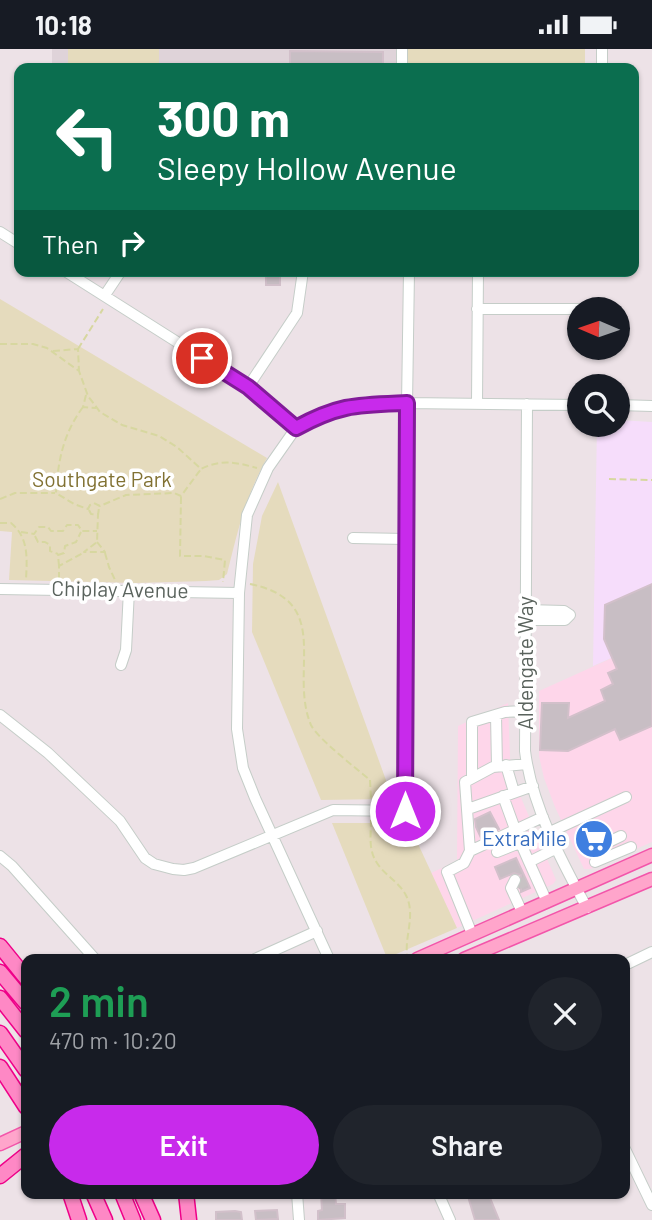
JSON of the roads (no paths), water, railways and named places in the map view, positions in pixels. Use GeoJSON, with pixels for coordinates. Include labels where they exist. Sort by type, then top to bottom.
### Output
{"type":"FeatureCollection","features":[{"type":"Feature","properties":{"kind":"highway"},"geometry":{"type":"LineString","coordinates":[[0,946],[21,972]]}},
{"type":"Feature","properties":{"kind":"highway"},"geometry":{"type":"LineString","coordinates":[[0,972],[21,997]]}},
{"type":"Feature","properties":{"kind":"highway"},"geometry":{"type":"LineString","coordinates":[[0,998],[21,1025]]}},
{"type":"Feature","properties":{"kind":"highway"},"geometry":{"type":"LineString","coordinates":[[0,1033],[21,1063]]}},
{"type":"Feature","properties":{"kind":"highway"},"geometry":{"type":"LineString","coordinates":[[0,1067],[21,1099]]}},
{"type":"Feature","properties":{"kind":"highway"},"geometry":{"type":"LineString","coordinates":[[0,1177],[21,1158]]}},
{"type":"Feature","properties":{"kind":"highway"},"geometry":{"type":"LineString","coordinates":[[72,1199],[79,1220]]}},
{"type":"Feature","properties":{"kind":"highway"},"geometry":{"type":"LineString","coordinates":[[96,1199],[105,1220]]}},
{"type":"Feature","properties":{"kind":"highway"},"geometry":{"type":"LineString","coordinates":[[125,1199],[134,1220]]}},
{"type":"Feature","properties":{"kind":"highway"},"geometry":{"type":"LineString","coordinates":[[144,1199],[153,1220]]}},
{"type":"Feature","properties":{"kind":"highway"},"geometry":{"type":"LineString","coordinates":[[187,1199],[189,1220]]}},
{"type":"Feature","properties":{"kind":"main road"},"geometry":{"type":"LineString","coordinates":[[427,954],[652,855]]}},
{"type":"Feature","properties":{"kind":"main road"},"geometry":{"type":"LineString","coordinates":[[476,954],[652,879]]}},
{"type":"Feature","properties":{"kind":"main road"},"geometry":{"type":"LineString","coordinates":[[0,1144],[21,1134]]}},
{"type":"Feature","properties":{"kind":"main road"},"geometry":{"type":"LineString","coordinates":[[0,1166],[21,1156]]}},
{"type":"Feature","properties":{"kind":"street"},"geometry":{"type":"LineString","coordinates":[[75,277],[248,387],[296,428]]}},
{"type":"Feature","properties":{"kind":"street"},"geometry":{"type":"LineString","coordinates":[[108,297],[118,277]]}},
{"type":"Feature","properties":{"kind":"street"},"geometry":{"type":"LineString","coordinates":[[248,387],[297,313],[302,277]]}},
{"type":"Feature","properties":{"kind":"street"},"geometry":{"type":"LineString","coordinates":[[0,715],[48,753],[120,821],[138,852],[153,864],[184,870],[194,868],[333,810],[405,811],[409,277]]}},
{"type":"Feature","properties":{"kind":"street"},"geometry":{"type":"LineString","coordinates":[[477,403],[478,277]]}},
{"type":"Feature","properties":{"kind":"street"},"geometry":{"type":"LineString","coordinates":[[477,309],[567,309]]}},
{"type":"Feature","properties":{"kind":"street","name":"Aldengate Way"},"geometry":{"type":"LineString","coordinates":[[527,404],[527,764],[543,817],[587,908]]}},
{"type":"Feature","properties":{"kind":"street"},"geometry":{"type":"LineString","coordinates":[[327,954],[243,768],[237,729],[239,593],[247,515],[266,471],[296,428],[323,413],[349,405],[567,405]]}},
{"type":"Feature","properties":{"kind":"street"},"geometry":{"type":"LineString","coordinates":[[630,405],[652,406]]}},
{"type":"Feature","properties":{"kind":"street"},"geometry":{"type":"LineString","coordinates":[[353,538],[405,540]]}},
{"type":"Feature","properties":{"kind":"street","name":"Chiplay Avenue"},"geometry":{"type":"LineString","coordinates":[[0,589],[239,593]]}},
{"type":"Feature","properties":{"kind":"street"},"geometry":{"type":"LineString","coordinates":[[121,665],[126,650],[129,590]]}},
{"type":"Feature","properties":{"kind":"street"},"geometry":{"type":"LineString","coordinates":[[472,777],[472,722],[525,711]]}},
{"type":"Feature","properties":{"kind":"street"},"geometry":{"type":"LineString","coordinates":[[496,715],[502,765],[514,792]]}},
{"type":"Feature","properties":{"kind":"street"},"geometry":{"type":"LineString","coordinates":[[472,934],[447,872],[464,863],[470,851],[465,782],[502,765],[527,764]]}},
{"type":"Feature","properties":{"kind":"street"},"geometry":{"type":"LineString","coordinates":[[468,809],[533,786]]}},
{"type":"Feature","properties":{"kind":"street"},"geometry":{"type":"LineString","coordinates":[[503,796],[515,829]]}},
{"type":"Feature","properties":{"kind":"street"},"geometry":{"type":"LineString","coordinates":[[550,832],[626,797]]}},
{"type":"Feature","properties":{"kind":"street"},"geometry":{"type":"LineString","coordinates":[[470,851],[543,817]]}},
{"type":"Feature","properties":{"kind":"street"},"geometry":{"type":"LineString","coordinates":[[592,857],[626,841]]}},
{"type":"Feature","properties":{"kind":"street"},"geometry":{"type":"LineString","coordinates":[[497,852],[517,844],[522,846],[529,862],[523,882],[522,912]]}},
{"type":"Feature","properties":{"kind":"street"},"geometry":{"type":"LineString","coordinates":[[529,862],[558,848]]}},
{"type":"Feature","properties":{"kind":"street"},"geometry":{"type":"LineString","coordinates":[[0,856],[12,866],[90,954]]}},
{"type":"Feature","properties":{"kind":"street"},"geometry":{"type":"LineString","coordinates":[[523,882],[547,902]]}},
{"type":"Feature","properties":{"kind":"street"},"geometry":{"type":"LineString","coordinates":[[266,954],[317,931]]}},
{"type":"Feature","properties":{"kind":"street"},"geometry":{"type":"LineString","coordinates":[[630,963],[652,953]]}},
{"type":"Feature","properties":{"kind":"street"},"geometry":{"type":"LineString","coordinates":[[630,1159],[652,1205]]}},
{"type":"Feature","properties":{"kind":"street"},"geometry":{"type":"LineString","coordinates":[[297,1199],[299,1220]]}},
{"type":"Feature","properties":{"kind":"street"},"geometry":{"type":"LineString","coordinates":[[441,1199],[450,1220]]}},
{"type":"Feature","properties":{"kind":"tunnel"},"geometry":{"type":"LineString","coordinates":[[517,885],[526,881]]}},
{"type":"Feature","properties":{"kind":"place","name":"ExtraMile"},"geometry":{"type":"Point","coordinates":[594,839]}},
{"type":"Feature","properties":{"kind":"park label","name":"Southgate Park"},"geometry":{"type":"Point","coordinates":[102,480]}}]}
